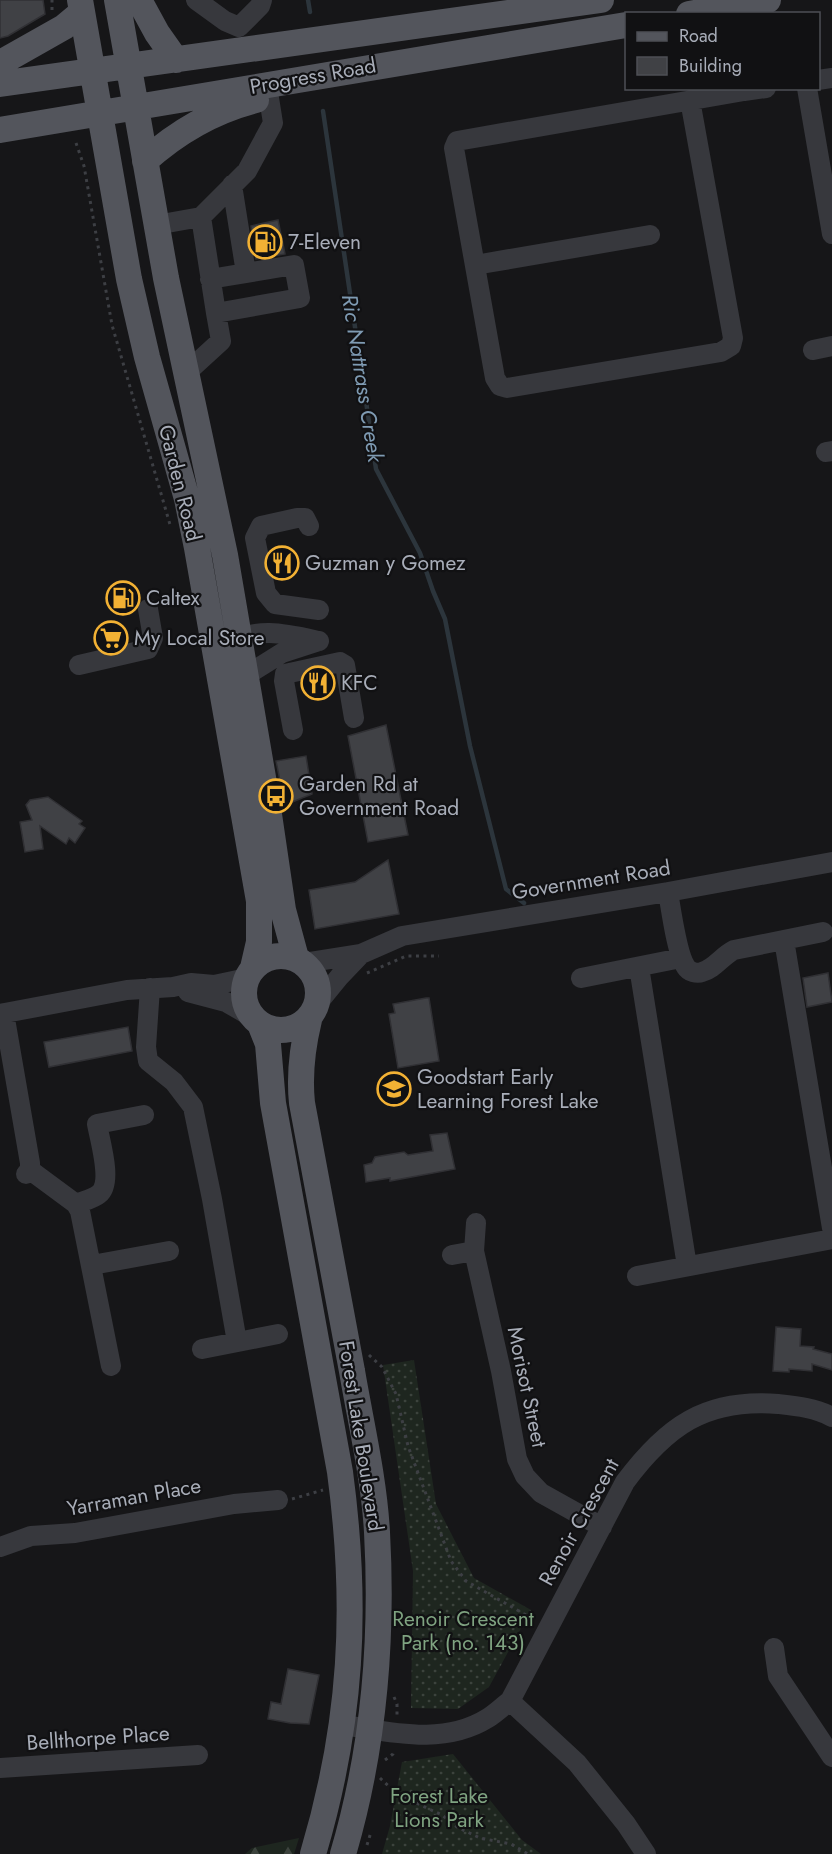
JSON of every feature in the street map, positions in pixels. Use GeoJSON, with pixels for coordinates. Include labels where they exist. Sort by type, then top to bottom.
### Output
{"type":"FeatureCollection","features":[{"type":"Feature","properties":{"kind":"main road","name":"Garden Road"},"geometry":{"type":"LineString","coordinates":[[117,0],[156,225],[225,555],[283,910],[300,961]]}},
{"type":"Feature","properties":{"kind":"main road"},"geometry":{"type":"LineString","coordinates":[[139,0],[157,33],[176,60]]}},
{"type":"Feature","properties":{"kind":"main road","name":"Progress Road"},"geometry":{"type":"LineString","coordinates":[[0,84],[601,0]]}},
{"type":"Feature","properties":{"kind":"main road"},"geometry":{"type":"LineString","coordinates":[[722,11],[768,0]]}},
{"type":"Feature","properties":{"kind":"main road","name":"Garden Road"},"geometry":{"type":"LineString","coordinates":[[81,6],[129,279],[147,357],[187,499],[259,901],[260,928],[250,973]]}},
{"type":"Feature","properties":{"kind":"main road"},"geometry":{"type":"LineString","coordinates":[[0,65],[64,27],[81,6]]}},
{"type":"Feature","properties":{"kind":"main road","name":"Progress Road"},"geometry":{"type":"LineString","coordinates":[[0,130],[625,25]]}},
{"type":"Feature","properties":{"kind":"main road"},"geometry":{"type":"LineString","coordinates":[[145,161],[176,134],[232,106],[509,59],[525,42]]}},
{"type":"Feature","properties":{"kind":"main road"},"geometry":{"type":"LineString","coordinates":[[285,956],[300,961],[312,971],[317,981],[319,992],[313,1011],[300,1026],[279,1031],[269,1029],[256,1020],[246,1008],[244,998],[250,973],[262,961],[273,957],[285,956]]}},
{"type":"Feature","properties":{"kind":"main road","name":"Forest Lake Boulevard"},"geometry":{"type":"LineString","coordinates":[[313,1011],[302,1050],[300,1068],[302,1103],[369,1463],[377,1529],[378,1655],[371,1729],[356,1811],[343,1854]]}},
{"type":"Feature","properties":{"kind":"main road","name":"Forest Lake Boulevard"},"geometry":{"type":"LineString","coordinates":[[256,1020],[268,1044],[273,1103],[340,1473],[347,1528],[351,1595],[350,1647],[343,1725],[325,1815],[314,1854]]}},
{"type":"Feature","properties":{"kind":"street"},"geometry":{"type":"LineString","coordinates":[[196,0],[225,21],[239,27],[260,6],[262,0]]}},
{"type":"Feature","properties":{"kind":"street"},"geometry":{"type":"LineString","coordinates":[[690,100],[733,338],[731,346],[721,352],[710,354],[507,388],[500,386],[495,378],[454,148],[457,141],[744,90]]}},
{"type":"Feature","properties":{"kind":"street"},"geometry":{"type":"LineString","coordinates":[[807,90],[832,234]]}},
{"type":"Feature","properties":{"kind":"street"},"geometry":{"type":"LineString","coordinates":[[156,225],[201,216],[247,171],[273,123],[270,98]]}},
{"type":"Feature","properties":{"kind":"street"},"geometry":{"type":"LineString","coordinates":[[232,185],[246,273]]}},
{"type":"Feature","properties":{"kind":"street"},"geometry":{"type":"LineString","coordinates":[[186,373],[221,341],[201,216]]}},
{"type":"Feature","properties":{"kind":"street"},"geometry":{"type":"LineString","coordinates":[[475,265],[650,235]]}},
{"type":"Feature","properties":{"kind":"street"},"geometry":{"type":"LineString","coordinates":[[210,279],[294,265],[300,298],[216,313]]}},
{"type":"Feature","properties":{"kind":"street"},"geometry":{"type":"LineString","coordinates":[[309,526],[304,518],[297,518],[261,526],[255,538],[266,593],[275,604],[320,610]]}},
{"type":"Feature","properties":{"kind":"street"},"geometry":{"type":"LineString","coordinates":[[79,665],[148,649],[153,638],[148,609]]}},
{"type":"Feature","properties":{"kind":"street"},"geometry":{"type":"LineString","coordinates":[[215,650],[239,636],[279,632],[320,641],[282,653],[245,676]]}},
{"type":"Feature","properties":{"kind":"street"},"geometry":{"type":"LineString","coordinates":[[293,730],[284,681],[285,674],[340,662],[345,665],[354,718]]}},
{"type":"Feature","properties":{"kind":"street","name":"Government Road"},"geometry":{"type":"LineString","coordinates":[[300,961],[361,954],[402,936],[832,862]]}},
{"type":"Feature","properties":{"kind":"street"},"geometry":{"type":"LineString","coordinates":[[668,892],[681,958],[686,968],[694,973],[700,974],[734,950],[823,932]]}},
{"type":"Feature","properties":{"kind":"street"},"geometry":{"type":"LineString","coordinates":[[784,940],[832,1228]]}},
{"type":"Feature","properties":{"kind":"street","name":"Government Road"},"geometry":{"type":"LineString","coordinates":[[313,1011],[340,976],[361,954]]}},
{"type":"Feature","properties":{"kind":"street"},"geometry":{"type":"LineString","coordinates":[[581,978],[681,958]]}},
{"type":"Feature","properties":{"kind":"street"},"geometry":{"type":"LineString","coordinates":[[639,966],[687,1266]]}},
{"type":"Feature","properties":{"kind":"street"},"geometry":{"type":"LineString","coordinates":[[111,1366],[80,1211],[76,1204],[28,1172],[30,1163],[2,1014],[127,990],[173,987],[191,983],[225,984],[250,973]]}},
{"type":"Feature","properties":{"kind":"street"},"geometry":{"type":"LineString","coordinates":[[173,987],[226,1002],[256,1020]]}},
{"type":"Feature","properties":{"kind":"street"},"geometry":{"type":"LineString","coordinates":[[150,988],[146,1047],[148,1061],[174,1082],[193,1107],[214,1209],[237,1342]]}},
{"type":"Feature","properties":{"kind":"street"},"geometry":{"type":"LineString","coordinates":[[76,1204],[98,1195],[107,1179],[97,1124],[144,1115]]}},
{"type":"Feature","properties":{"kind":"street","name":"Morisot Street"},"geometry":{"type":"LineString","coordinates":[[476,1222],[474,1251],[501,1371],[516,1458],[525,1476],[541,1493],[602,1527]]}},
{"type":"Feature","properties":{"kind":"street"},"geometry":{"type":"LineString","coordinates":[[637,1276],[832,1239]]}},
{"type":"Feature","properties":{"kind":"street"},"geometry":{"type":"LineString","coordinates":[[92,1265],[168,1251]]}},
{"type":"Feature","properties":{"kind":"street"},"geometry":{"type":"LineString","coordinates":[[452,1255],[474,1251]]}},
{"type":"Feature","properties":{"kind":"street"},"geometry":{"type":"LineString","coordinates":[[202,1349],[278,1334]]}},
{"type":"Feature","properties":{"kind":"street","name":"Renoir Crescent"},"geometry":{"type":"LineString","coordinates":[[343,1725],[415,1735],[450,1733],[487,1718],[510,1701],[625,1482],[644,1457],[667,1434],[695,1417],[728,1406],[761,1403],[801,1406],[832,1417]]}},
{"type":"Feature","properties":{"kind":"street","name":"Yarraman Place"},"geometry":{"type":"LineString","coordinates":[[0,1547],[32,1536],[75,1533],[234,1504],[278,1500]]}},
{"type":"Feature","properties":{"kind":"street"},"geometry":{"type":"LineString","coordinates":[[774,1648],[778,1676],[832,1757]]}},
{"type":"Feature","properties":{"kind":"street"},"geometry":{"type":"LineString","coordinates":[[510,1701],[577,1763],[626,1824],[646,1854]]}},
{"type":"Feature","properties":{"kind":"street","name":"Bellthorpe Place"},"geometry":{"type":"LineString","coordinates":[[0,1768],[198,1755]]}},
{"type":"Feature","properties":{"kind":"path"},"geometry":{"type":"LineString","coordinates":[[76,143],[84,166],[112,325],[172,530]]}},
{"type":"Feature","properties":{"kind":"path"},"geometry":{"type":"LineString","coordinates":[[382,1367],[396,1394],[408,1446],[451,1561],[466,1581],[549,1628]]}},
{"type":"Feature","properties":{"kind":"path"},"geometry":{"type":"LineString","coordinates":[[278,1500],[296,1499],[327,1488]]}},
{"type":"Feature","properties":{"kind":"path"},"geometry":{"type":"LineString","coordinates":[[377,1775],[397,1794],[442,1815],[457,1827],[480,1838],[511,1844],[528,1854]]}},
{"type":"Feature","properties":{"kind":"green space","name":"Renoir Crescent Park (no. 143)"},"geometry":{"type":"Polygon","coordinates":[[[414,1360],[436,1504],[474,1578],[531,1610],[489,1687],[458,1709],[411,1708],[413,1571],[383,1365],[414,1360]]]}},
{"type":"Feature","properties":{"kind":"green space","name":"Forest Lake Lions Park"},"geometry":{"type":"Polygon","coordinates":[[[453,1754],[522,1840],[541,1854],[382,1854],[390,1826],[402,1762],[453,1754]]]}},
{"type":"Feature","properties":{"kind":"green space"},"geometry":{"type":"Polygon","coordinates":[[[299,1838],[294,1854],[245,1854],[252,1848],[299,1838]]]}},
{"type":"Feature","properties":{"kind":"building"},"geometry":{"type":"Polygon","coordinates":[[[0,0],[43,0],[45,14],[8,36],[0,38],[0,0]]]}},
{"type":"Feature","properties":{"kind":"building","name":"7-Eleven"},"geometry":{"type":"Polygon","coordinates":[[[278,220],[285,254],[256,259],[251,226],[278,220]]]}},
{"type":"Feature","properties":{"kind":"building"},"geometry":{"type":"Polygon","coordinates":[[[386,725],[408,835],[368,842],[348,736],[386,725]]]}},
{"type":"Feature","properties":{"kind":"building"},"geometry":{"type":"Polygon","coordinates":[[[306,756],[312,794],[285,805],[276,761],[306,756]]]}},
{"type":"Feature","properties":{"kind":"building"},"geometry":{"type":"Polygon","coordinates":[[[48,797],[82,821],[79,824],[85,828],[75,843],[69,838],[66,844],[40,826],[43,849],[25,852],[20,822],[32,820],[26,805],[30,800],[48,797]]]}},
{"type":"Feature","properties":{"kind":"building"},"geometry":{"type":"Polygon","coordinates":[[[388,860],[399,914],[315,929],[309,890],[355,882],[388,860]]]}},
{"type":"Feature","properties":{"kind":"building"},"geometry":{"type":"Polygon","coordinates":[[[828,973],[832,1002],[807,1007],[803,978],[828,973]]]}},
{"type":"Feature","properties":{"kind":"building"},"geometry":{"type":"Polygon","coordinates":[[[429,998],[439,1061],[398,1068],[389,1014],[395,1013],[393,1004],[429,998]]]}},
{"type":"Feature","properties":{"kind":"building"},"geometry":{"type":"Polygon","coordinates":[[[128,1027],[132,1051],[49,1067],[44,1042],[128,1027]]]}},
{"type":"Feature","properties":{"kind":"building"},"geometry":{"type":"Polygon","coordinates":[[[447,1133],[455,1169],[390,1181],[390,1178],[366,1182],[364,1165],[372,1163],[375,1157],[404,1152],[408,1155],[433,1151],[430,1135],[447,1133]]]}},
{"type":"Feature","properties":{"kind":"building"},"geometry":{"type":"Polygon","coordinates":[[[776,1327],[801,1329],[800,1346],[814,1347],[813,1349],[832,1354],[832,1370],[812,1364],[812,1371],[789,1369],[789,1372],[773,1371],[776,1327]]]}},
{"type":"Feature","properties":{"kind":"building"},"geometry":{"type":"Polygon","coordinates":[[[288,1669],[319,1675],[309,1724],[268,1719],[271,1702],[281,1704],[288,1669]]]}},
{"type":"Feature","properties":{"kind":"waterway","name":"Ric Nattrass Creek"},"geometry":{"type":"LineString","coordinates":[[308,0],[310,12]]}},
{"type":"Feature","properties":{"kind":"waterway","name":"Ric Nattrass Creek"},"geometry":{"type":"LineString","coordinates":[[323,111],[376,469],[420,553],[445,619],[470,746],[506,889],[524,903]]}},
{"type":"Feature","properties":{"kind":"place","name":"7-Eleven"},"geometry":{"type":"Point","coordinates":[265,242]}},
{"type":"Feature","properties":{"kind":"place","name":"Guzman y Gomez"},"geometry":{"type":"Point","coordinates":[282,563]}},
{"type":"Feature","properties":{"kind":"place","name":"Caltex"},"geometry":{"type":"Point","coordinates":[123,598]}},
{"type":"Feature","properties":{"kind":"place","name":"My Local Store"},"geometry":{"type":"Point","coordinates":[111,638]}},
{"type":"Feature","properties":{"kind":"place","name":"KFC"},"geometry":{"type":"Point","coordinates":[318,683]}},
{"type":"Feature","properties":{"kind":"place","name":"Garden Rd at Government Road"},"geometry":{"type":"Point","coordinates":[276,796]}},
{"type":"Feature","properties":{"kind":"place","name":"Goodstart Early Learning Forest Lake"},"geometry":{"type":"Point","coordinates":[394,1089]}}]}
